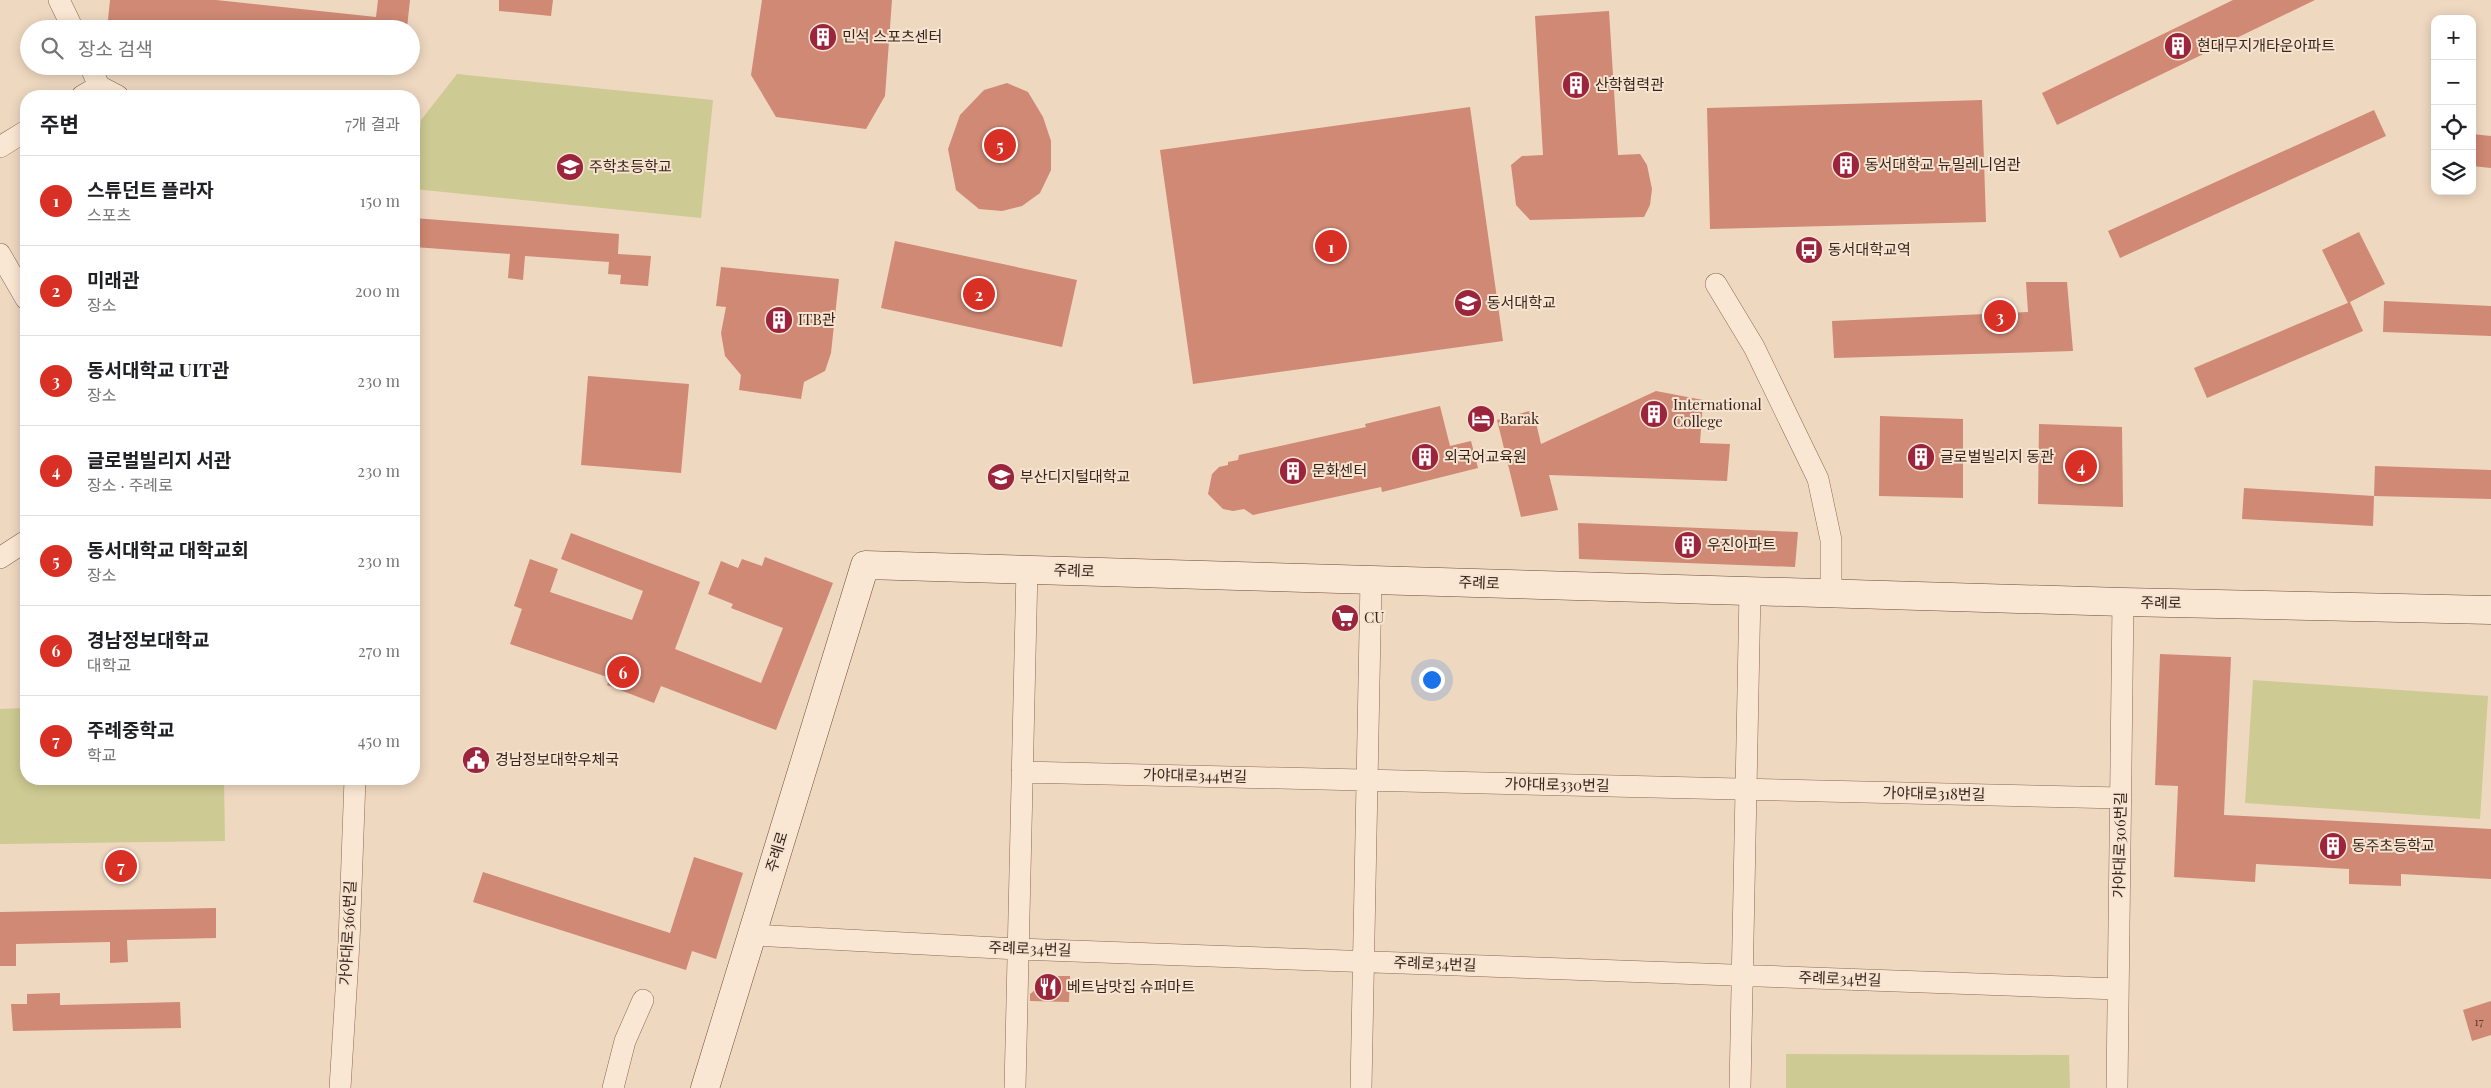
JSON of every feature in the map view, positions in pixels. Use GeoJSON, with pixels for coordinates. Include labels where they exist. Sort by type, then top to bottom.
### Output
{"type":"FeatureCollection","features":[{"type":"Feature","properties":{"kind":"street"},"geometry":{"type":"LineString","coordinates":[[59,0],[69,20]]}},
{"type":"Feature","properties":{"kind":"street"},"geometry":{"type":"LineString","coordinates":[[90,75],[91,90]]}},
{"type":"Feature","properties":{"kind":"street"},"geometry":{"type":"LineString","coordinates":[[0,147],[20,135]]}},
{"type":"Feature","properties":{"kind":"street"},"geometry":{"type":"LineString","coordinates":[[0,254],[20,289]]}},
{"type":"Feature","properties":{"kind":"street"},"geometry":{"type":"LineString","coordinates":[[1716,284],[1754,347],[1818,479],[1831,540],[1831,593]]}},
{"type":"Feature","properties":{"kind":"street"},"geometry":{"type":"LineString","coordinates":[[0,558],[20,546]]}},
{"type":"Feature","properties":{"kind":"street","name":"주례로"},"geometry":{"type":"LineString","coordinates":[[705,1088],[864,565],[2123,602],[2491,610]]}},
{"type":"Feature","properties":{"kind":"street"},"geometry":{"type":"LineString","coordinates":[[1015,1088],[1027,569]]}},
{"type":"Feature","properties":{"kind":"street"},"geometry":{"type":"LineString","coordinates":[[1361,1088],[1371,580]]}},
{"type":"Feature","properties":{"kind":"street"},"geometry":{"type":"LineString","coordinates":[[1740,1088],[1750,591]]}},
{"type":"Feature","properties":{"kind":"street","name":"가야대로306번길"},"geometry":{"type":"LineString","coordinates":[[2117,1088],[2123,602]]}},
{"type":"Feature","properties":{"kind":"street","name":"가야대로344번길"},"geometry":{"type":"LineString","coordinates":[[1022,772],[1367,780]]}},
{"type":"Feature","properties":{"kind":"street","name":"가야대로330번길"},"geometry":{"type":"LineString","coordinates":[[1367,780],[1746,790]]}},
{"type":"Feature","properties":{"kind":"street","name":"가야대로366번길"},"geometry":{"type":"LineString","coordinates":[[340,1088],[349,942],[355,785]]}},
{"type":"Feature","properties":{"kind":"street","name":"가야대로318번길"},"geometry":{"type":"LineString","coordinates":[[1746,790],[2121,798]]}},
{"type":"Feature","properties":{"kind":"street","name":"주례로34번길"},"geometry":{"type":"LineString","coordinates":[[752,935],[1018,949],[2118,989]]}},
{"type":"Feature","properties":{"kind":"street"},"geometry":{"type":"LineString","coordinates":[[613,1088],[625,1041],[643,1000]]}},
{"type":"Feature","properties":{"kind":"shaded area"},"geometry":{"type":"Polygon","coordinates":[[[457,74],[713,100],[701,218],[420,190],[421,120],[457,74]]]}},
{"type":"Feature","properties":{"kind":"shaded area"},"geometry":{"type":"Polygon","coordinates":[[[2253,680],[2488,696],[2480,819],[2245,803],[2253,680]]]}},
{"type":"Feature","properties":{"kind":"shaded area"},"geometry":{"type":"Polygon","coordinates":[[[20,708],[20,785],[224,785],[225,841],[0,844],[0,709],[20,708]]]}},
{"type":"Feature","properties":{"kind":"shaded area"},"geometry":{"type":"Polygon","coordinates":[[[1786,1054],[2069,1055],[2070,1088],[1786,1088],[1786,1054]]]}},
{"type":"Feature","properties":{"kind":"building"},"geometry":{"type":"Polygon","coordinates":[[[110,0],[216,0],[376,17],[378,0],[410,0],[408,20],[108,20],[110,0]]]}},
{"type":"Feature","properties":{"kind":"building"},"geometry":{"type":"Polygon","coordinates":[[[499,0],[553,0],[551,16],[499,11],[499,0]]]}},
{"type":"Feature","properties":{"kind":"building","name":"민석 스포츠센터"},"geometry":{"type":"Polygon","coordinates":[[[762,0],[892,0],[885,96],[866,129],[776,117],[751,75],[762,0]]]}},
{"type":"Feature","properties":{"kind":"building","name":"현대무지개타운아파트"},"geometry":{"type":"Polygon","coordinates":[[[2233,0],[2315,0],[2057,125],[2042,93],[2233,0]]]}},
{"type":"Feature","properties":{"kind":"building","name":"산학협력관"},"geometry":{"type":"Polygon","coordinates":[[[1609,11],[1618,155],[1640,154],[1647,165],[1652,189],[1650,205],[1644,217],[1530,220],[1516,205],[1511,165],[1522,156],[1543,155],[1535,16],[1609,11]]]}},
{"type":"Feature","properties":{"kind":"building"},"geometry":{"type":"Polygon","coordinates":[[[1007,83],[1028,92],[1043,117],[1051,141],[1051,170],[1040,193],[1022,206],[1002,211],[979,209],[956,190],[948,149],[960,115],[984,90],[1007,83]]]}},
{"type":"Feature","properties":{"kind":"building","name":"동서대학교 뉴밀레니엄관"},"geometry":{"type":"Polygon","coordinates":[[[1982,100],[1986,222],[1710,229],[1707,108],[1982,100]]]}},
{"type":"Feature","properties":{"kind":"building"},"geometry":{"type":"Polygon","coordinates":[[[1470,107],[1503,341],[1193,384],[1160,150],[1470,107]]]}},
{"type":"Feature","properties":{"kind":"building"},"geometry":{"type":"Polygon","coordinates":[[[2374,110],[2386,136],[2120,258],[2108,231],[2374,110]]]}},
{"type":"Feature","properties":{"kind":"building"},"geometry":{"type":"Polygon","coordinates":[[[2476,134],[2491,136],[2491,168],[2476,166],[2476,134]]]}},
{"type":"Feature","properties":{"kind":"building"},"geometry":{"type":"Polygon","coordinates":[[[420,218],[619,234],[618,254],[651,256],[648,286],[620,284],[621,275],[608,274],[609,262],[525,256],[523,280],[508,278],[510,254],[420,247],[420,218]]]}},
{"type":"Feature","properties":{"kind":"building"},"geometry":{"type":"Polygon","coordinates":[[[2359,232],[2385,284],[2348,303],[2322,250],[2359,232]]]}},
{"type":"Feature","properties":{"kind":"building"},"geometry":{"type":"Polygon","coordinates":[[[895,241],[1077,280],[1062,347],[881,308],[895,241]]]}},
{"type":"Feature","properties":{"kind":"building","name":"ITB관"},"geometry":{"type":"Polygon","coordinates":[[[721,267],[839,279],[831,353],[825,371],[804,382],[801,399],[739,390],[741,375],[725,356],[721,333],[726,307],[716,306],[721,267]]]}},
{"type":"Feature","properties":{"kind":"building"},"geometry":{"type":"Polygon","coordinates":[[[2026,282],[2067,282],[2073,351],[1834,358],[1832,321],[2028,312],[2026,282]]]}},
{"type":"Feature","properties":{"kind":"building"},"geometry":{"type":"Polygon","coordinates":[[[2384,301],[2491,306],[2491,336],[2383,332],[2384,301]]]}},
{"type":"Feature","properties":{"kind":"building"},"geometry":{"type":"Polygon","coordinates":[[[2350,302],[2363,331],[2207,398],[2194,368],[2350,302]]]}},
{"type":"Feature","properties":{"kind":"building"},"geometry":{"type":"Polygon","coordinates":[[[588,376],[689,384],[681,473],[581,465],[588,376]]]}},
{"type":"Feature","properties":{"kind":"building"},"geometry":{"type":"Polygon","coordinates":[[[1656,391],[1703,400],[1700,443],[1730,444],[1727,481],[1549,475],[1558,510],[1521,517],[1497,420],[1533,410],[1541,444],[1656,391]]]}},
{"type":"Feature","properties":{"kind":"building"},"geometry":{"type":"Polygon","coordinates":[[[1440,406],[1450,446],[1471,441],[1478,468],[1382,492],[1381,487],[1253,515],[1244,509],[1233,511],[1223,509],[1208,494],[1212,474],[1219,467],[1228,465],[1228,462],[1238,460],[1239,455],[1366,427],[1365,424],[1440,406]]]}},
{"type":"Feature","properties":{"kind":"building","name":"글로벌빌리지 동관"},"geometry":{"type":"Polygon","coordinates":[[[1880,416],[1963,419],[1963,498],[1879,496],[1880,416]]]}},
{"type":"Feature","properties":{"kind":"building"},"geometry":{"type":"Polygon","coordinates":[[[2039,424],[2122,427],[2123,507],[2038,504],[2039,424]]]}},
{"type":"Feature","properties":{"kind":"building"},"geometry":{"type":"Polygon","coordinates":[[[2375,466],[2491,470],[2491,499],[2374,496],[2375,466]]]}},
{"type":"Feature","properties":{"kind":"building"},"geometry":{"type":"Polygon","coordinates":[[[2244,488],[2374,496],[2373,526],[2242,519],[2244,488]]]}},
{"type":"Feature","properties":{"kind":"building","name":"우진아파트"},"geometry":{"type":"Polygon","coordinates":[[[1578,523],[1798,532],[1795,567],[1579,559],[1578,523]]]}},
{"type":"Feature","properties":{"kind":"building"},"geometry":{"type":"Polygon","coordinates":[[[571,533],[700,582],[675,649],[761,683],[783,628],[731,608],[733,604],[708,594],[721,561],[738,568],[742,559],[762,566],[765,557],[833,583],[776,730],[661,686],[654,703],[607,685],[610,678],[510,644],[522,609],[514,606],[530,559],[558,569],[550,592],[632,620],[643,591],[561,559],[571,533]]]}},
{"type":"Feature","properties":{"kind":"building","name":"동주초등학교"},"geometry":{"type":"Polygon","coordinates":[[[2160,654],[2231,657],[2224,815],[2491,829],[2491,879],[2401,874],[2401,886],[2349,884],[2349,869],[2256,864],[2255,882],[2174,877],[2178,786],[2155,785],[2160,654]]]}},
{"type":"Feature","properties":{"kind":"building"},"geometry":{"type":"Polygon","coordinates":[[[694,857],[743,873],[716,959],[692,951],[686,970],[473,902],[483,872],[670,933],[694,857]]]}},
{"type":"Feature","properties":{"kind":"building"},"geometry":{"type":"Polygon","coordinates":[[[216,908],[216,938],[127,940],[128,962],[110,963],[110,942],[16,944],[16,966],[0,966],[0,912],[216,908]]]}},
{"type":"Feature","properties":{"kind":"building"},"geometry":{"type":"Polygon","coordinates":[[[1052,976],[1070,976],[1069,1002],[1030,1001],[1030,994],[1052,976]]]}},
{"type":"Feature","properties":{"kind":"building"},"geometry":{"type":"Polygon","coordinates":[[[60,993],[60,1005],[180,1002],[181,1028],[13,1031],[11,1004],[27,1004],[27,994],[60,993]]]}},
{"type":"Feature","properties":{"kind":"building"},"geometry":{"type":"Polygon","coordinates":[[[2491,1001],[2491,1035],[2472,1041],[2463,1010],[2491,1001]]]}},
{"type":"Feature","properties":{"kind":"place","name":"민석 스포츠센터"},"geometry":{"type":"Point","coordinates":[823,37]}},
{"type":"Feature","properties":{"kind":"place","name":"현대무지개타운아파트"},"geometry":{"type":"Point","coordinates":[2178,46]}},
{"type":"Feature","properties":{"kind":"place","name":"산학협력관"},"geometry":{"type":"Point","coordinates":[1576,85]}},
{"type":"Feature","properties":{"kind":"place","name":"동서대학교 대학교회"},"geometry":{"type":"Point","coordinates":[1000,145]}},
{"type":"Feature","properties":{"kind":"place","name":"동서대학교 뉴밀레니엄관"},"geometry":{"type":"Point","coordinates":[1846,165]}},
{"type":"Feature","properties":{"kind":"place","name":"주학초등학교"},"geometry":{"type":"Point","coordinates":[570,167]}},
{"type":"Feature","properties":{"kind":"place","name":"스튜던트 플라자"},"geometry":{"type":"Point","coordinates":[1331,246]}},
{"type":"Feature","properties":{"kind":"place","name":"동서대학교역"},"geometry":{"type":"Point","coordinates":[1809,250]}},
{"type":"Feature","properties":{"kind":"place","name":"미래관"},"geometry":{"type":"Point","coordinates":[979,294]}},
{"type":"Feature","properties":{"kind":"place","name":"동서대학교"},"geometry":{"type":"Point","coordinates":[1468,303]}},
{"type":"Feature","properties":{"kind":"place","name":"동서대학교 UIT관"},"geometry":{"type":"Point","coordinates":[2000,316]}},
{"type":"Feature","properties":{"kind":"place","name":"ITB관"},"geometry":{"type":"Point","coordinates":[779,320]}},
{"type":"Feature","properties":{"kind":"place","name":"International College"},"geometry":{"type":"Point","coordinates":[1654,414]}},
{"type":"Feature","properties":{"kind":"place","name":"Barak"},"geometry":{"type":"Point","coordinates":[1481,419]}},
{"type":"Feature","properties":{"kind":"place","name":"외국어교육원"},"geometry":{"type":"Point","coordinates":[1425,457]}},
{"type":"Feature","properties":{"kind":"place","name":"글로벌빌리지 동관"},"geometry":{"type":"Point","coordinates":[1921,457]}},
{"type":"Feature","properties":{"kind":"place","name":"글로벌빌리지 서관"},"geometry":{"type":"Point","coordinates":[2081,466]}},
{"type":"Feature","properties":{"kind":"place","name":"문화센터"},"geometry":{"type":"Point","coordinates":[1293,471]}},
{"type":"Feature","properties":{"kind":"place","name":"부산디지털대학교"},"geometry":{"type":"Point","coordinates":[1001,477]}},
{"type":"Feature","properties":{"kind":"place","name":"우진아파트"},"geometry":{"type":"Point","coordinates":[1688,545]}},
{"type":"Feature","properties":{"kind":"place","name":"CU"},"geometry":{"type":"Point","coordinates":[1345,618]}},
{"type":"Feature","properties":{"kind":"place","name":"경남정보대학교"},"geometry":{"type":"Point","coordinates":[623,672]}},
{"type":"Feature","properties":{"kind":"place","name":"경남정보대학우체국"},"geometry":{"type":"Point","coordinates":[476,760]}},
{"type":"Feature","properties":{"kind":"place","name":"동주초등학교"},"geometry":{"type":"Point","coordinates":[2333,846]}},
{"type":"Feature","properties":{"kind":"place","name":"주례중학교"},"geometry":{"type":"Point","coordinates":[121,866]}},
{"type":"Feature","properties":{"kind":"place","name":"베트남맛집 슈퍼마트"},"geometry":{"type":"Point","coordinates":[1048,987]}}]}
